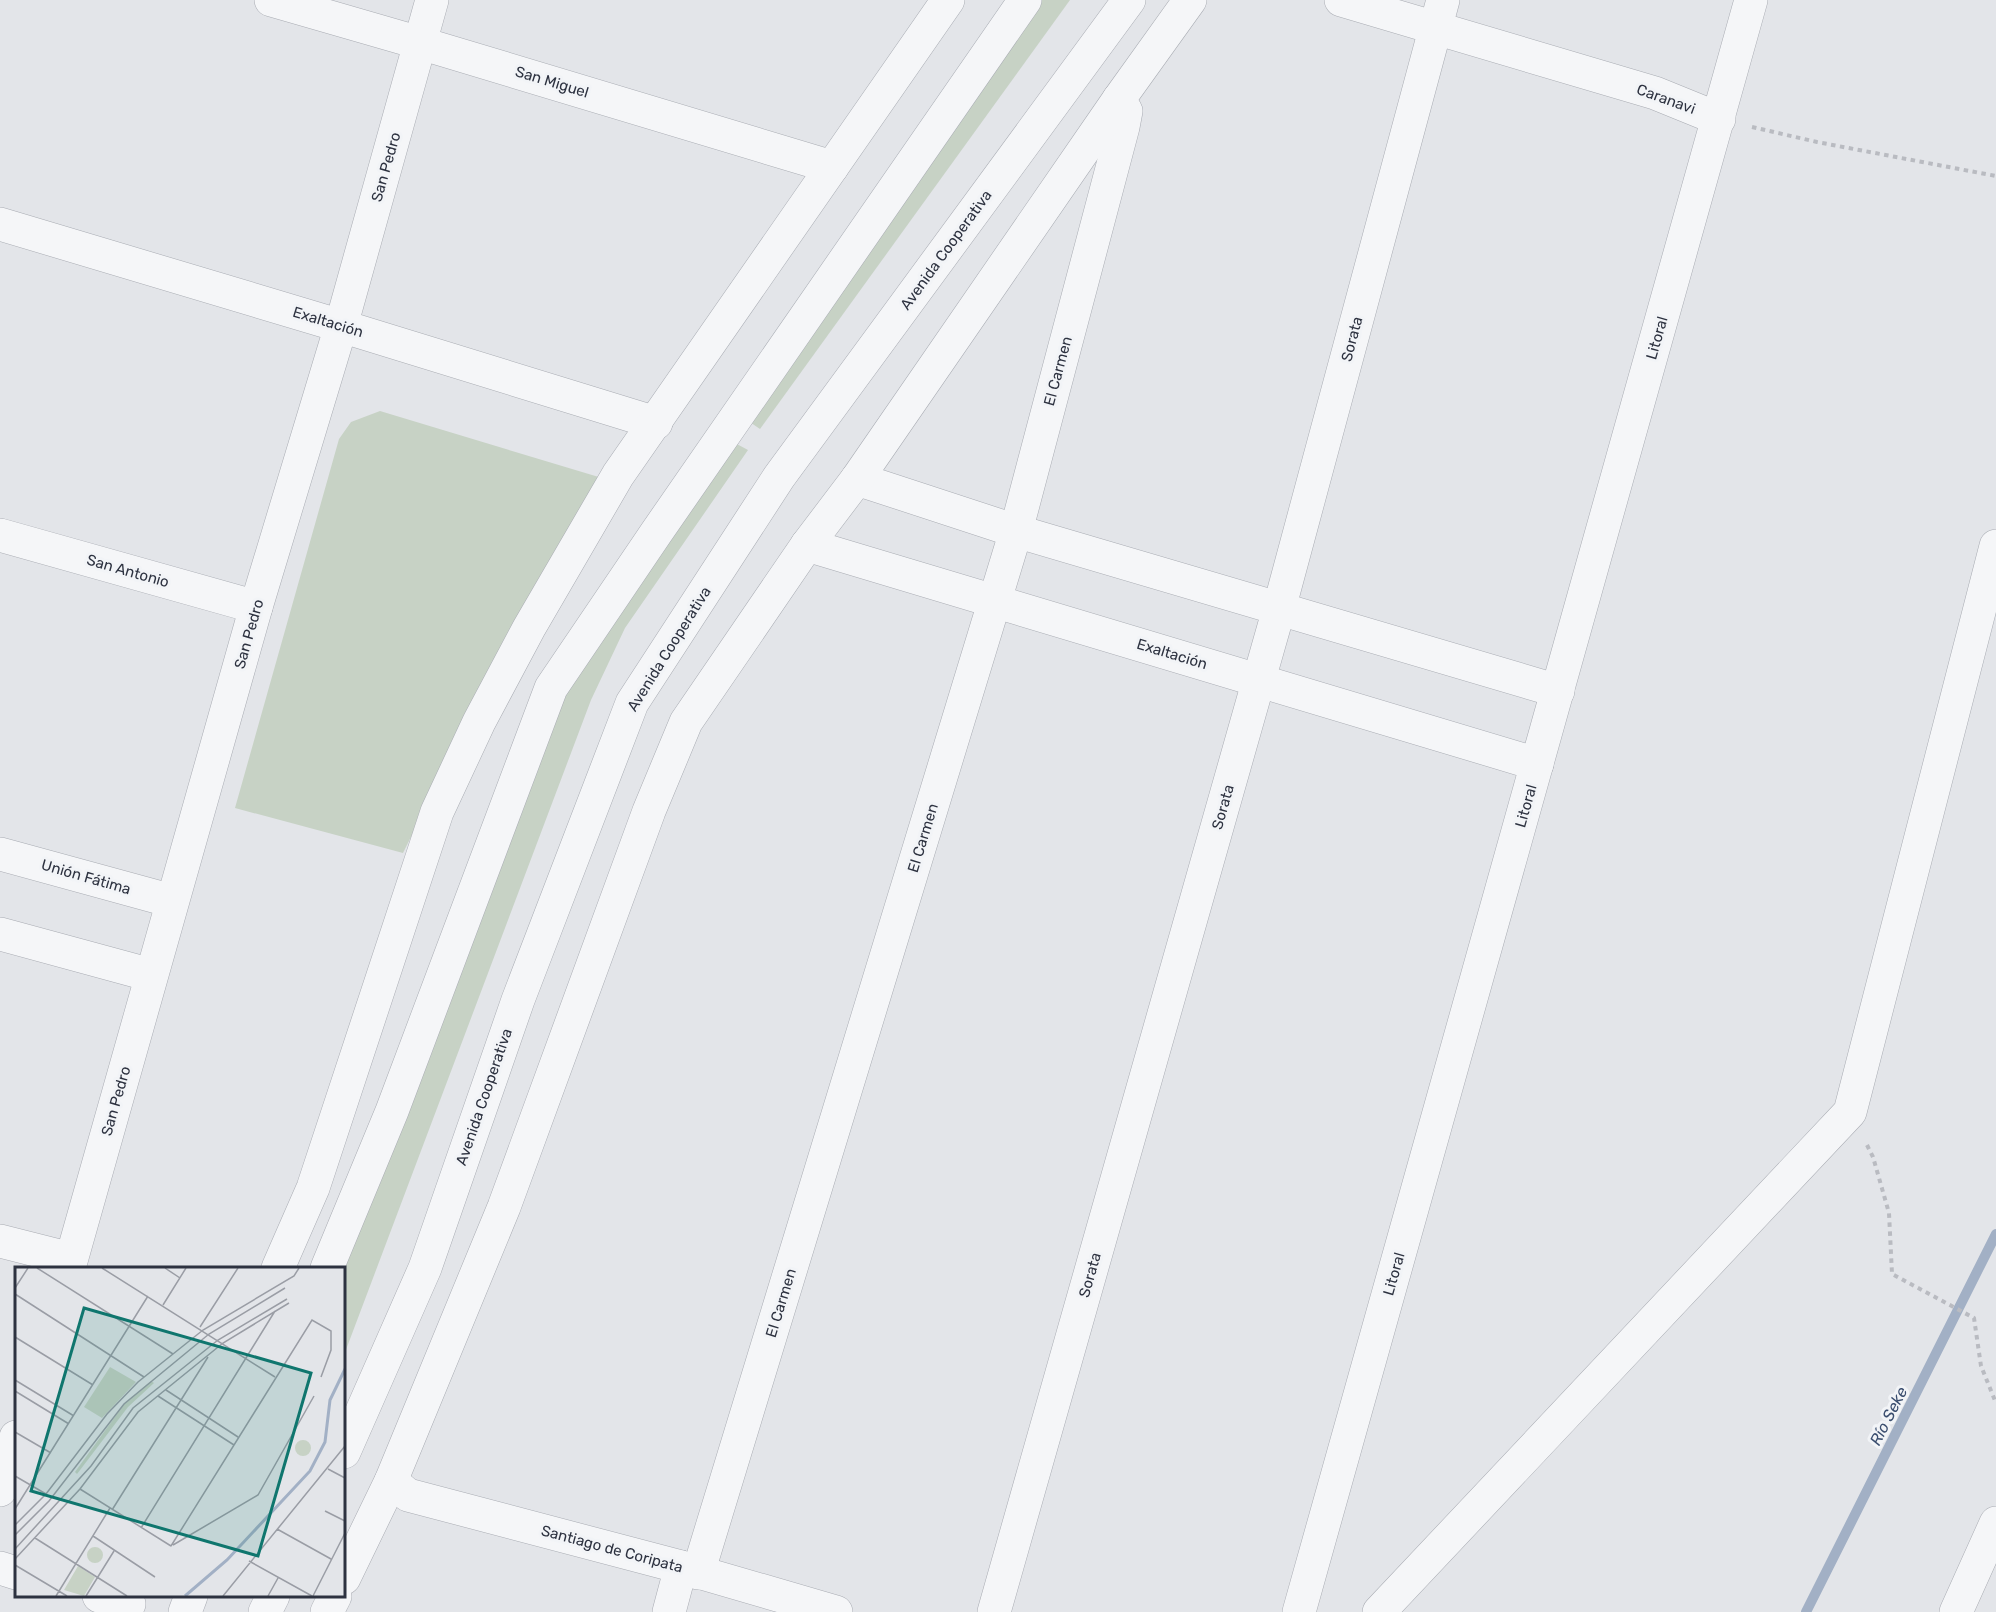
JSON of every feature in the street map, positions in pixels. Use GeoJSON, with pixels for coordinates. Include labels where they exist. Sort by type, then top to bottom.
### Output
{"type":"FeatureCollection","features":[{"type":"Feature","properties":{"kind":"street","name":"San Miguel"},"geometry":{"type":"LineString","coordinates":[[271,0],[831,167]]}},
{"type":"Feature","properties":{"kind":"street","name":"San Pedro"},"geometry":{"type":"LineString","coordinates":[[70,1264],[256,607],[341,326],[432,0]]}},
{"type":"Feature","properties":{"kind":"street"},"geometry":{"type":"LineString","coordinates":[[279,1267],[314,1188],[437,812],[479,722],[529,628],[618,475],[948,0]]}},
{"type":"Feature","properties":{"kind":"street"},"geometry":{"type":"LineString","coordinates":[[328,1267],[392,1111],[551,688],[656,532],[1025,0]]}},
{"type":"Feature","properties":{"kind":"street","name":"Avenida Cooperativa"},"geometry":{"type":"LineString","coordinates":[[345,1450],[425,1268],[518,1000],[632,703],[780,477],[1129,0]]}},
{"type":"Feature","properties":{"kind":"street"},"geometry":{"type":"LineString","coordinates":[[345,1576],[391,1481],[504,1207],[649,811],[686,722],[807,545],[857,479],[1190,0]]}},
{"type":"Feature","properties":{"kind":"street","name":"Caranavi"},"geometry":{"type":"LineString","coordinates":[[1341,0],[1439,14],[1655,93],[1719,119]]}},
{"type":"Feature","properties":{"kind":"street","name":"Litoral"},"geometry":{"type":"LineString","coordinates":[[1299,1612],[1751,0]]}},
{"type":"Feature","properties":{"kind":"street","name":"Sorata"},"geometry":{"type":"LineString","coordinates":[[994,1612],[1259,681],[1439,14]]}},
{"type":"Feature","properties":{"kind":"street","name":"El Carmen"},"geometry":{"type":"LineString","coordinates":[[669,1612],[690,1570],[1016,531],[1123,127],[1126,111],[1119,99]]}},
{"type":"Feature","properties":{"kind":"street","name":"Exaltación"},"geometry":{"type":"LineString","coordinates":[[0,224],[656,423]]}},
{"type":"Feature","properties":{"kind":"street"},"geometry":{"type":"LineString","coordinates":[[857,479],[1016,531],[1558,691]]}},
{"type":"Feature","properties":{"kind":"street","name":"San Antonio"},"geometry":{"type":"LineString","coordinates":[[0,536],[256,607]]}},
{"type":"Feature","properties":{"kind":"street","name":"Exaltación"},"geometry":{"type":"LineString","coordinates":[[807,545],[1537,764]]}},
{"type":"Feature","properties":{"kind":"street"},"geometry":{"type":"LineString","coordinates":[[1379,1612],[1850,1112],[1996,546]]}},
{"type":"Feature","properties":{"kind":"street","name":"Unión Fátima"},"geometry":{"type":"LineString","coordinates":[[0,854],[172,901]]}},
{"type":"Feature","properties":{"kind":"street"},"geometry":{"type":"LineString","coordinates":[[0,934],[151,975]]}},
{"type":"Feature","properties":{"kind":"street"},"geometry":{"type":"LineString","coordinates":[[0,1241],[70,1264]]}},
{"type":"Feature","properties":{"kind":"street"},"geometry":{"type":"LineString","coordinates":[[0,1490],[15,1440]]}},
{"type":"Feature","properties":{"kind":"street","name":"Santiago de Coripata"},"geometry":{"type":"LineString","coordinates":[[391,1481],[408,1495],[690,1570],[836,1612]]}},
{"type":"Feature","properties":{"kind":"street"},"geometry":{"type":"LineString","coordinates":[[1956,1612],[1996,1523]]}},
{"type":"Feature","properties":{"kind":"street"},"geometry":{"type":"LineString","coordinates":[[0,1568],[15,1573]]}},
{"type":"Feature","properties":{"kind":"street"},"geometry":{"type":"LineString","coordinates":[[184,1612],[191,1597]]}},
{"type":"Feature","properties":{"kind":"street"},"geometry":{"type":"LineString","coordinates":[[265,1612],[272,1597]]}},
{"type":"Feature","properties":{"kind":"street"},"geometry":{"type":"LineString","coordinates":[[327,1612],[334,1597]]}},
{"type":"Feature","properties":{"kind":"path"},"geometry":{"type":"LineString","coordinates":[[1719,119],[1817,142],[1996,176]]}},
{"type":"Feature","properties":{"kind":"path"},"geometry":{"type":"LineString","coordinates":[[1850,1112],[1873,1157],[1889,1213],[1892,1274],[1974,1317],[1982,1366],[1996,1403]]}},
{"type":"Feature","properties":{"kind":"shaded area"},"geometry":{"type":"Polygon","coordinates":[[[1033,0],[1070,0],[760,429],[735,412],[1033,0]]]}},
{"type":"Feature","properties":{"kind":"shaded area"},"geometry":{"type":"Polygon","coordinates":[[[380,411],[602,478],[497,663],[403,853],[235,808],[339,439],[351,422],[380,411]]]}},
{"type":"Feature","properties":{"kind":"shaded area"},"geometry":{"type":"Polygon","coordinates":[[[720,435],[748,450],[625,628],[591,700],[345,1352],[344,1267],[556,682],[720,435]]]}},
{"type":"Feature","properties":{"kind":"waterway","name":"Río Seke"},"geometry":{"type":"LineString","coordinates":[[1806,1612],[1996,1234]]}}]}
